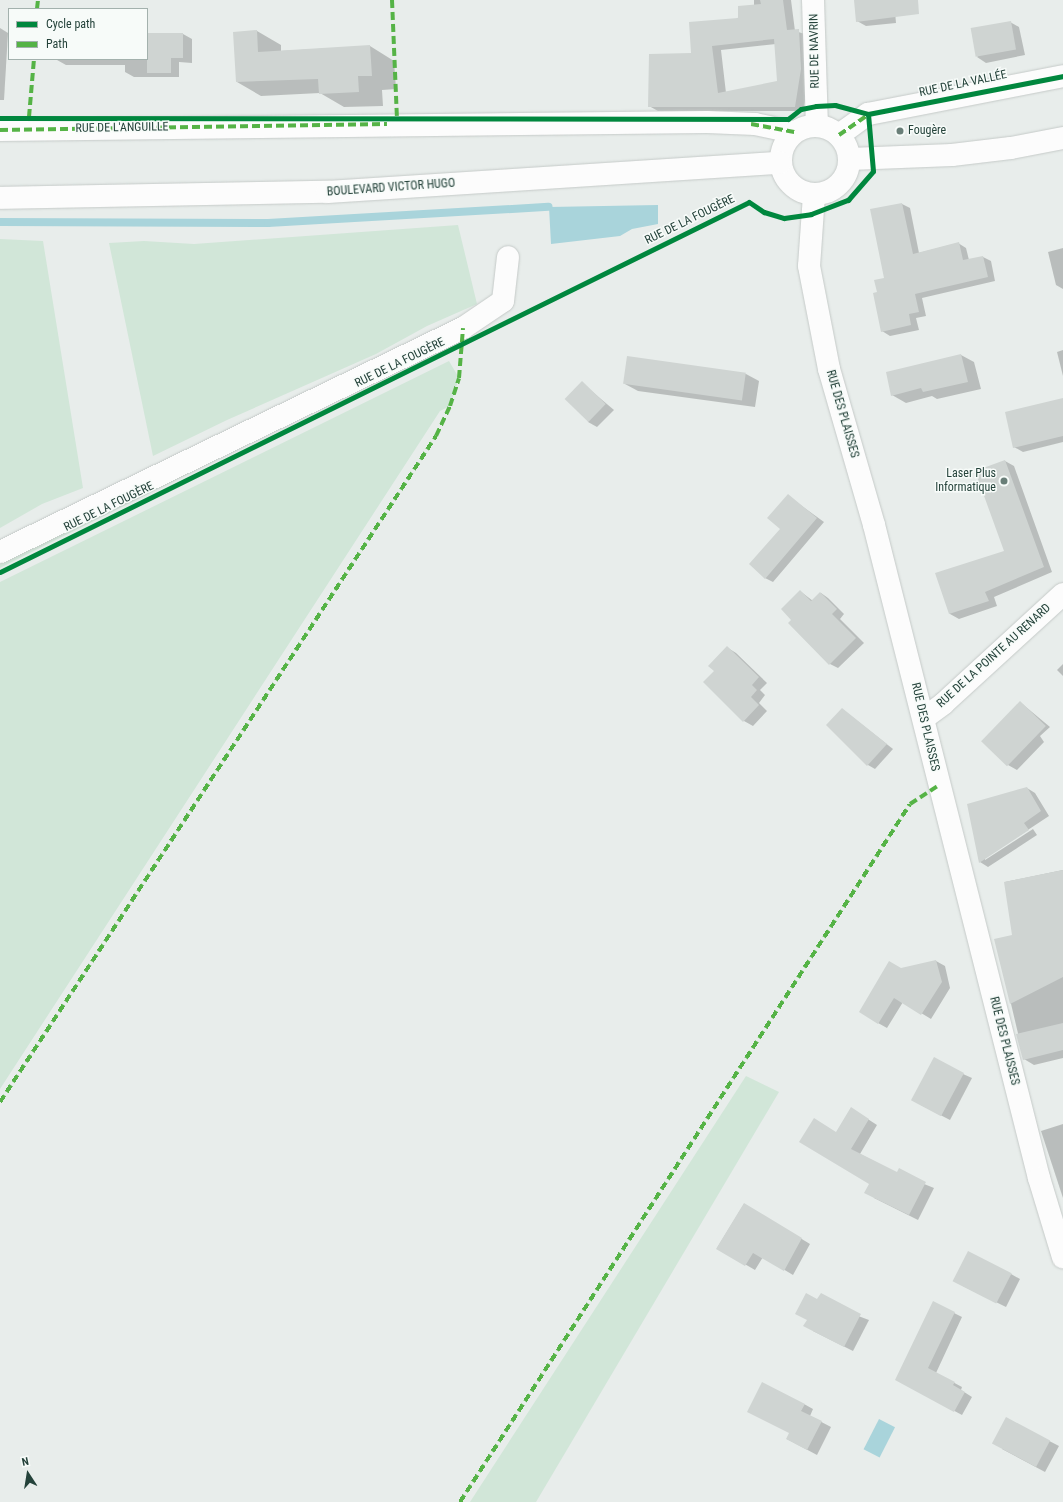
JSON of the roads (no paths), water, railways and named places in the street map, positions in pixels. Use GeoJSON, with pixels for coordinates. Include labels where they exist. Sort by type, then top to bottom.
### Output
{"type":"FeatureCollection","features":[{"type":"Feature","properties":{"kind":"street","name":"RUE DE NAVRIN"},"geometry":{"type":"LineString","coordinates":[[813,0],[817,126]]}},
{"type":"Feature","properties":{"kind":"street","name":"RUE DE LA VALLÉE"},"geometry":{"type":"LineString","coordinates":[[839,135],[868,114],[1063,76]]}},
{"type":"Feature","properties":{"kind":"street","name":"RUE DE L'ANGUILLE"},"geometry":{"type":"LineString","coordinates":[[0,130],[707,122],[755,124],[794,132]]}},
{"type":"Feature","properties":{"kind":"street"},"geometry":{"type":"LineString","coordinates":[[817,126],[839,135],[848,150],[850,159],[849,168],[839,184],[823,194],[814,195],[804,193],[788,182],[780,163],[781,152],[794,132],[805,127],[817,126]]}},
{"type":"Feature","properties":{"kind":"street"},"geometry":{"type":"LineString","coordinates":[[850,159],[952,155],[1011,148],[1063,138]]}},
{"type":"Feature","properties":{"kind":"street","name":"BOULEVARD VICTOR HUGO"},"geometry":{"type":"LineString","coordinates":[[0,198],[328,192],[780,163]]}},
{"type":"Feature","properties":{"kind":"street","name":"RUE DES PLAISSES"},"geometry":{"type":"LineString","coordinates":[[814,195],[809,266],[829,369],[874,525],[1039,1178],[1063,1257]]}},
{"type":"Feature","properties":{"kind":"street","name":"RUE DE LA FOUGÈRE"},"geometry":{"type":"LineString","coordinates":[[0,552],[463,328],[503,301],[508,257]]}},
{"type":"Feature","properties":{"kind":"street","name":"RUE DE LA POINTE AU RENARD"},"geometry":{"type":"LineString","coordinates":[[924,718],[943,704],[1063,594]]}},
{"type":"Feature","properties":{"kind":"water"},"geometry":{"type":"Polygon","coordinates":[[[658,205],[658,224],[632,229],[620,236],[551,244],[549,207],[658,205]]]}},
{"type":"Feature","properties":{"kind":"water"},"geometry":{"type":"Polygon","coordinates":[[[879,1419],[895,1427],[880,1457],[864,1449],[879,1419]]]}},
{"type":"Feature","properties":{"kind":"waterway"},"geometry":{"type":"LineString","coordinates":[[0,222],[268,223],[549,207]]}},
{"type":"Feature","properties":{"kind":"place","name":"Fougère"},"geometry":{"type":"Point","coordinates":[900,131]}},
{"type":"Feature","properties":{"kind":"place","name":"Laser Plus Informatique"},"geometry":{"type":"Point","coordinates":[1004,481]}}]}
